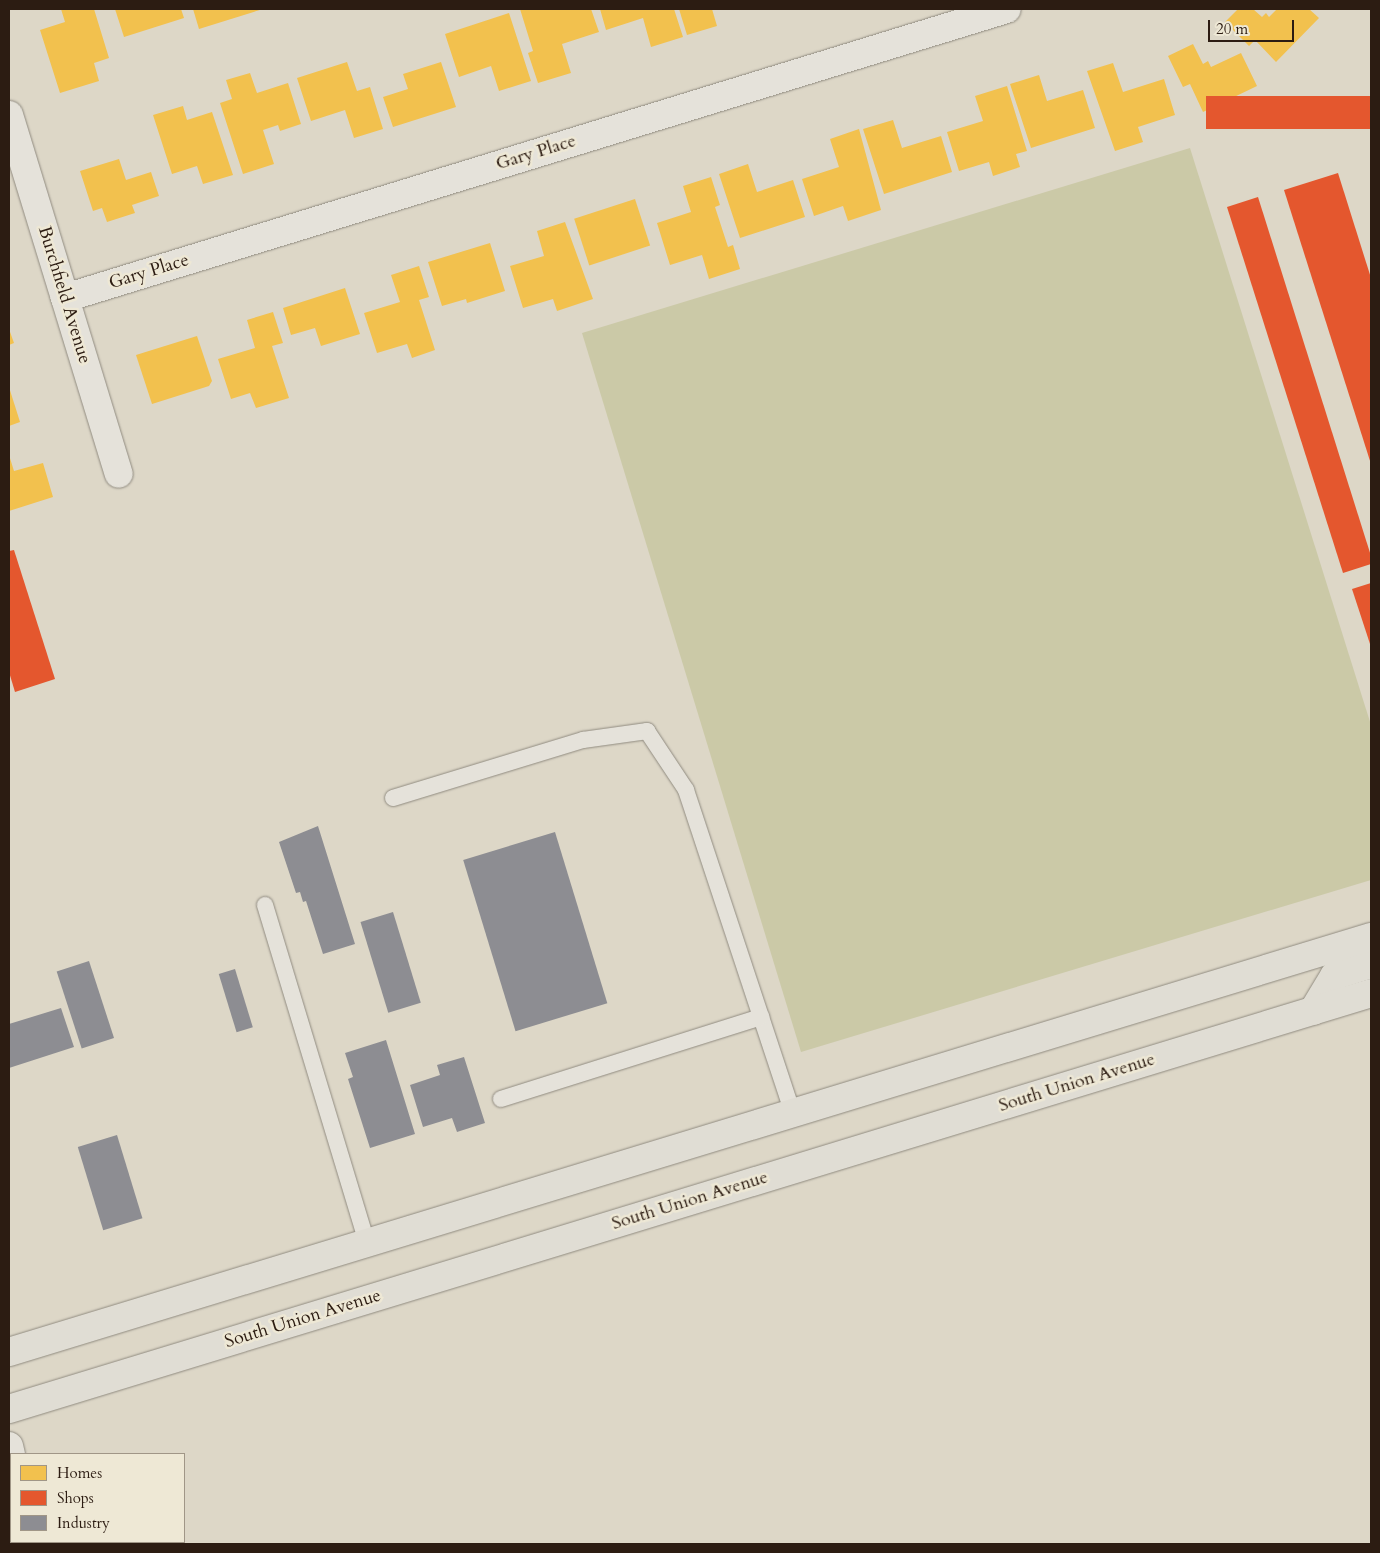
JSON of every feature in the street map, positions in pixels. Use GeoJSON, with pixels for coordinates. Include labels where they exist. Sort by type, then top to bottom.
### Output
{"type":"FeatureCollection","features":[{"type":"Feature","properties":{"kind":"main road"},"geometry":{"type":"LineString","coordinates":[[9,1352],[1371,937]]}},
{"type":"Feature","properties":{"kind":"main road"},"geometry":{"type":"LineString","coordinates":[[1312,1011],[1334,976],[1371,964]]}},
{"type":"Feature","properties":{"kind":"main road","name":"South Union Avenue"},"geometry":{"type":"LineString","coordinates":[[9,1409],[1371,993]]}},
{"type":"Feature","properties":{"kind":"street","name":"Gary Place"},"geometry":{"type":"LineString","coordinates":[[65,298],[1007,9]]}},
{"type":"Feature","properties":{"kind":"street","name":"Burchfield Avenue"},"geometry":{"type":"LineString","coordinates":[[9,115],[119,474]]}},
{"type":"Feature","properties":{"kind":"lane"},"geometry":{"type":"LineString","coordinates":[[393,798],[583,740],[647,731],[686,790],[793,1113]]}},
{"type":"Feature","properties":{"kind":"lane"},"geometry":{"type":"LineString","coordinates":[[265,905],[367,1242]]}},
{"type":"Feature","properties":{"kind":"lane"},"geometry":{"type":"LineString","coordinates":[[501,1099],[761,1017]]}},
{"type":"Feature","properties":{"kind":"shaded area"},"geometry":{"type":"Polygon","coordinates":[[[1190,148],[1371,725],[1371,880],[801,1052],[582,333],[1190,148]]]}},
{"type":"Feature","properties":{"kind":"building: Homes"},"geometry":{"type":"Polygon","coordinates":[[[61,9],[94,9],[109,58],[94,63],[99,81],[60,93],[40,30],[65,22],[61,9]]]}},
{"type":"Feature","properties":{"kind":"building: Homes"},"geometry":{"type":"Polygon","coordinates":[[[115,9],[181,9],[184,18],[124,37],[115,9]]]}},
{"type":"Feature","properties":{"kind":"building: Homes"},"geometry":{"type":"Polygon","coordinates":[[[193,9],[263,9],[199,29],[193,9]]]}},
{"type":"Feature","properties":{"kind":"building: Homes"},"geometry":{"type":"Polygon","coordinates":[[[520,9],[591,9],[599,32],[562,44],[571,73],[538,83],[528,53],[533,51],[520,9]]]}},
{"type":"Feature","properties":{"kind":"building: Homes"},"geometry":{"type":"Polygon","coordinates":[[[600,9],[674,9],[683,37],[651,47],[643,18],[606,30],[600,9]]]}},
{"type":"Feature","properties":{"kind":"building: Homes"},"geometry":{"type":"Polygon","coordinates":[[[679,9],[712,9],[717,26],[687,35],[679,9]]]}},
{"type":"Feature","properties":{"kind":"building: Homes"},"geometry":{"type":"Polygon","coordinates":[[[1238,9],[1253,9],[1262,17],[1266,13],[1269,17],[1277,9],[1309,9],[1319,18],[1276,62],[1255,40],[1249,46],[1225,22],[1238,9]]]}},
{"type":"Feature","properties":{"kind":"building: Homes"},"geometry":{"type":"Polygon","coordinates":[[[509,13],[531,81],[499,91],[491,66],[459,77],[445,34],[509,13]]]}},
{"type":"Feature","properties":{"kind":"building: Homes"},"geometry":{"type":"Polygon","coordinates":[[[1193,44],[1203,64],[1208,61],[1211,67],[1241,53],[1257,86],[1203,112],[1190,84],[1183,87],[1168,56],[1193,44]]]}},
{"type":"Feature","properties":{"kind":"building: Homes"},"geometry":{"type":"Polygon","coordinates":[[[347,62],[357,91],[370,87],[383,129],[354,138],[345,110],[311,121],[297,78],[347,62]]]}},
{"type":"Feature","properties":{"kind":"building: Homes"},"geometry":{"type":"Polygon","coordinates":[[[441,62],[456,107],[393,127],[383,97],[408,89],[403,74],[441,62]]]}},
{"type":"Feature","properties":{"kind":"building: Homes"},"geometry":{"type":"Polygon","coordinates":[[[1113,63],[1123,92],[1164,79],[1175,115],[1138,127],[1143,142],[1115,151],[1087,71],[1113,63]]]}},
{"type":"Feature","properties":{"kind":"building: Homes"},"geometry":{"type":"Polygon","coordinates":[[[250,73],[257,93],[288,83],[301,124],[280,131],[278,125],[263,130],[274,164],[243,174],[220,103],[232,99],[226,80],[250,73]]]}},
{"type":"Feature","properties":{"kind":"building: Homes"},"geometry":{"type":"Polygon","coordinates":[[[1039,75],[1047,101],[1083,90],[1095,128],[1031,148],[1010,84],[1039,75]]]}},
{"type":"Feature","properties":{"kind":"building: Homes"},"geometry":{"type":"Polygon","coordinates":[[[1007,86],[1027,151],[1016,154],[1020,167],[993,176],[989,162],[959,171],[947,132],[983,121],[975,96],[1007,86]]]}},
{"type":"Feature","properties":{"kind":"building: Homes"},"geometry":{"type":"Polygon","coordinates":[[[183,106],[187,120],[212,112],[233,175],[203,184],[197,166],[172,174],[153,115],[183,106]]]}},
{"type":"Feature","properties":{"kind":"building: Homes"},"geometry":{"type":"Polygon","coordinates":[[[893,120],[902,148],[941,136],[952,172],[884,194],[863,129],[893,120]]]}},
{"type":"Feature","properties":{"kind":"building: Homes"},"geometry":{"type":"Polygon","coordinates":[[[859,129],[881,210],[848,221],[843,206],[814,216],[802,179],[839,167],[830,139],[859,129]]]}},
{"type":"Feature","properties":{"kind":"building: Homes"},"geometry":{"type":"Polygon","coordinates":[[[119,159],[126,180],[151,172],[159,196],[132,205],[135,213],[107,222],[102,208],[93,211],[80,171],[119,159]]]}},
{"type":"Feature","properties":{"kind":"building: Homes"},"geometry":{"type":"Polygon","coordinates":[[[748,164],[757,192],[793,180],[805,217],[740,238],[719,174],[748,164]]]}},
{"type":"Feature","properties":{"kind":"building: Homes"},"geometry":{"type":"Polygon","coordinates":[[[711,177],[720,205],[715,207],[728,247],[733,245],[740,269],[709,279],[702,255],[670,265],[657,223],[691,212],[683,186],[711,177]]]}},
{"type":"Feature","properties":{"kind":"building: Homes"},"geometry":{"type":"Polygon","coordinates":[[[635,199],[650,246],[589,265],[574,219],[635,199]]]}},
{"type":"Feature","properties":{"kind":"building: Homes"},"geometry":{"type":"Polygon","coordinates":[[[565,222],[593,299],[557,311],[553,299],[523,308],[510,266],[544,256],[537,231],[565,222]]]}},
{"type":"Feature","properties":{"kind":"building: Homes"},"geometry":{"type":"Polygon","coordinates":[[[490,243],[505,291],[467,303],[466,299],[442,306],[428,262],[490,243]]]}},
{"type":"Feature","properties":{"kind":"building: Homes"},"geometry":{"type":"Polygon","coordinates":[[[419,266],[429,297],[419,300],[435,350],[412,358],[407,344],[377,353],[364,313],[400,302],[391,275],[419,266]]]}},
{"type":"Feature","properties":{"kind":"building: Homes"},"geometry":{"type":"Polygon","coordinates":[[[345,288],[360,334],[321,346],[315,328],[291,335],[283,308],[345,288]]]}},
{"type":"Feature","properties":{"kind":"building: Homes"},"geometry":{"type":"Polygon","coordinates":[[[273,312],[283,343],[272,346],[289,398],[256,408],[250,393],[231,399],[218,359],[255,348],[247,320],[273,312]]]}},
{"type":"Feature","properties":{"kind":"building: Homes"},"geometry":{"type":"Polygon","coordinates":[[[9,329],[14,343],[9,345],[9,329]]]}},
{"type":"Feature","properties":{"kind":"building: Homes"},"geometry":{"type":"Polygon","coordinates":[[[197,336],[212,381],[209,386],[152,404],[136,355],[197,336]]]}},
{"type":"Feature","properties":{"kind":"building: Homes"},"geometry":{"type":"Polygon","coordinates":[[[9,387],[20,422],[9,426],[9,387]]]}},
{"type":"Feature","properties":{"kind":"building: Homes"},"geometry":{"type":"Polygon","coordinates":[[[9,455],[14,471],[43,463],[53,497],[9,511],[9,455]]]}},
{"type":"Feature","properties":{"kind":"building: Shops"},"geometry":{"type":"Polygon","coordinates":[[[1206,96],[1371,96],[1371,129],[1206,129],[1206,96]]]}},
{"type":"Feature","properties":{"kind":"building: Shops"},"geometry":{"type":"Polygon","coordinates":[[[1338,173],[1371,278],[1371,464],[1284,190],[1338,173]]]}},
{"type":"Feature","properties":{"kind":"building: Shops"},"geometry":{"type":"Polygon","coordinates":[[[1258,197],[1371,556],[1371,564],[1343,573],[1227,207],[1258,197]]]}},
{"type":"Feature","properties":{"kind":"building: Shops"},"geometry":{"type":"Polygon","coordinates":[[[14,550],[55,679],[15,692],[9,672],[9,551],[14,550]]]}},
{"type":"Feature","properties":{"kind":"building: Shops"},"geometry":{"type":"Polygon","coordinates":[[[1371,583],[1371,647],[1352,589],[1371,583]]]}},
{"type":"Feature","properties":{"kind":"building: Industry"},"geometry":{"type":"Polygon","coordinates":[[[318,826],[355,944],[323,954],[306,901],[303,902],[300,892],[296,893],[279,842],[318,826]]]}},
{"type":"Feature","properties":{"kind":"building: Industry"},"geometry":{"type":"Polygon","coordinates":[[[555,832],[607,1003],[516,1031],[463,860],[555,832]]]}},
{"type":"Feature","properties":{"kind":"building: Industry"},"geometry":{"type":"Polygon","coordinates":[[[393,912],[421,1003],[388,1013],[360,922],[393,912]]]}},
{"type":"Feature","properties":{"kind":"building: Industry"},"geometry":{"type":"Polygon","coordinates":[[[89,961],[114,1038],[82,1049],[57,972],[89,961]]]}},
{"type":"Feature","properties":{"kind":"building: Industry"},"geometry":{"type":"Polygon","coordinates":[[[235,969],[253,1027],[237,1032],[219,974],[235,969]]]}},
{"type":"Feature","properties":{"kind":"building: Industry"},"geometry":{"type":"Polygon","coordinates":[[[61,1008],[74,1047],[9,1068],[9,1024],[61,1008]]]}},
{"type":"Feature","properties":{"kind":"building: Industry"},"geometry":{"type":"Polygon","coordinates":[[[386,1040],[415,1134],[370,1148],[348,1079],[353,1077],[345,1053],[386,1040]]]}},
{"type":"Feature","properties":{"kind":"building: Industry"},"geometry":{"type":"Polygon","coordinates":[[[464,1057],[485,1123],[457,1132],[452,1118],[423,1127],[410,1085],[440,1075],[437,1065],[464,1057]]]}},
{"type":"Feature","properties":{"kind":"building: Industry"},"geometry":{"type":"Polygon","coordinates":[[[117,1135],[142,1218],[103,1230],[78,1147],[117,1135]]]}}]}
